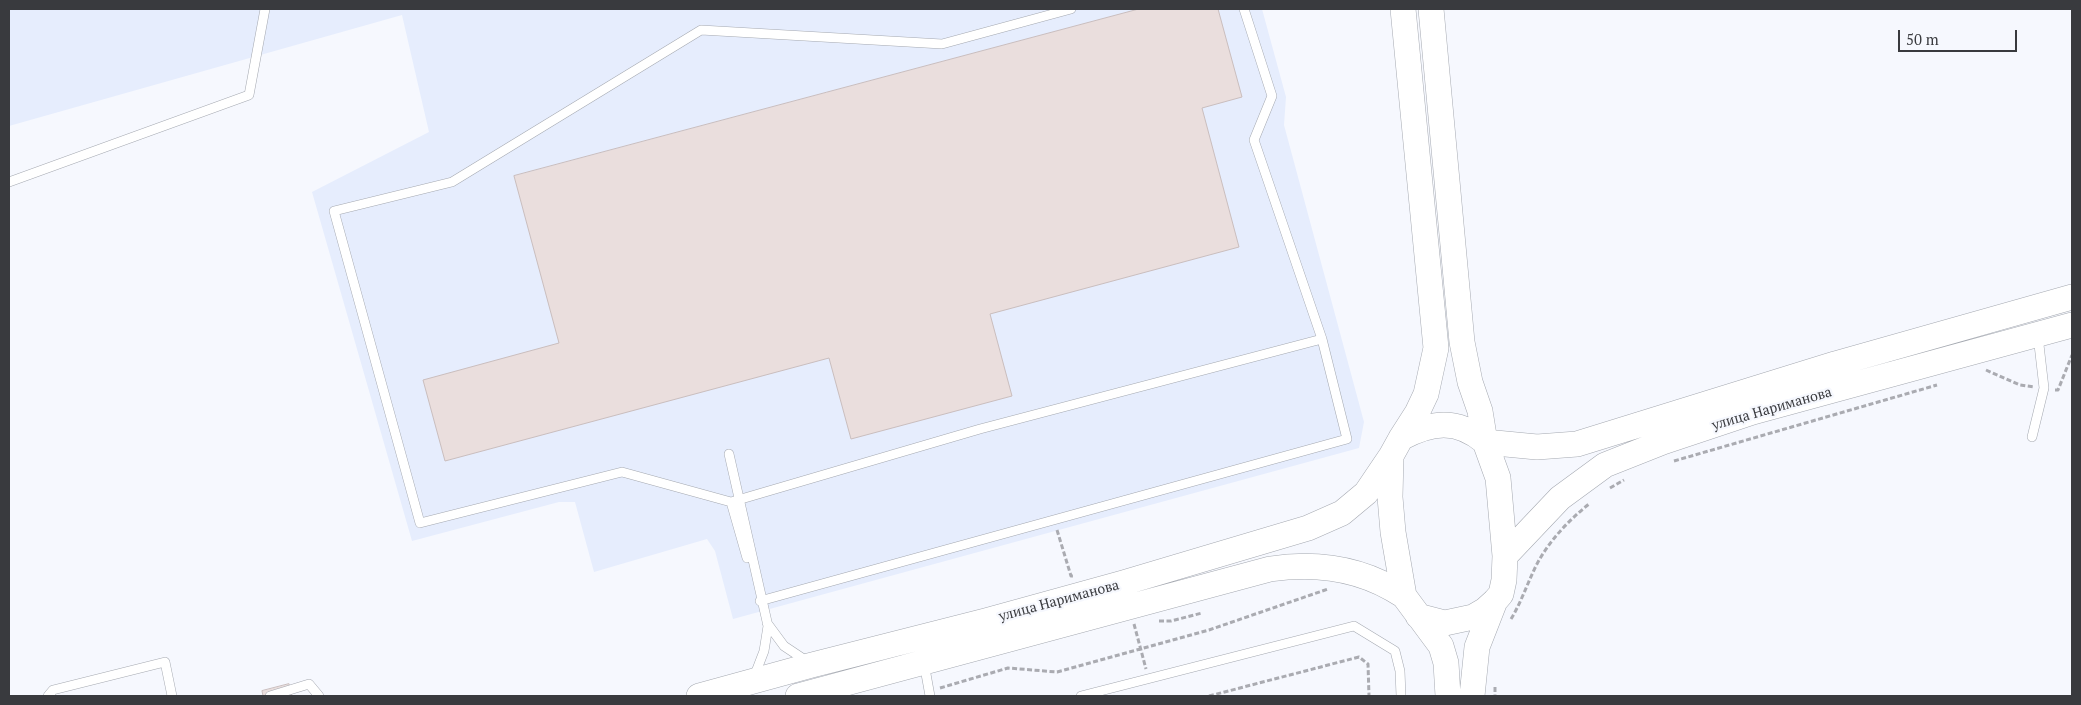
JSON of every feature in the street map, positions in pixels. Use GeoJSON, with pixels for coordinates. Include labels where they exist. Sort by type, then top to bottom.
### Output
{"type":"FeatureCollection","features":[{"type":"Feature","properties":{"kind":"main road","name":"улица Нариманова"},"geometry":{"type":"LineString","coordinates":[[698,696],[812,664],[985,621],[1114,586],[1308,528],[1342,513],[1366,493],[1418,413],[1426,394],[1436,348],[1403,9]]}},
{"type":"Feature","properties":{"kind":"main road"},"geometry":{"type":"LineString","coordinates":[[1418,616],[1445,623],[1458,622],[1485,610],[1501,594],[1504,580],[1505,556],[1498,478],[1485,442],[1480,411],[1470,382],[1462,342],[1431,9]]}},
{"type":"Feature","properties":{"kind":"main road","name":"улица Нариманова"},"geometry":{"type":"LineString","coordinates":[[1485,442],[1537,446],[1577,444],[1835,364],[2072,297]]}},
{"type":"Feature","properties":{"kind":"main road","name":"улица Нариманова"},"geometry":{"type":"LineString","coordinates":[[1505,556],[1560,498],[1605,465],[1663,442],[1753,412],[2072,325]]}},
{"type":"Feature","properties":{"kind":"main road"},"geometry":{"type":"LineString","coordinates":[[1448,696],[1446,663],[1441,646],[1404,596],[1393,532],[1390,497],[1396,447],[1422,428],[1442,424],[1465,429],[1476,434],[1485,442]]}},
{"type":"Feature","properties":{"kind":"main road","name":"улица Нариманова"},"geometry":{"type":"LineString","coordinates":[[798,696],[1270,569],[1293,566],[1321,566],[1345,570],[1386,584],[1404,596]]}},
{"type":"Feature","properties":{"kind":"main road"},"geometry":{"type":"LineString","coordinates":[[1472,696],[1477,647],[1495,602]]}},
{"type":"Feature","properties":{"kind":"lane"},"geometry":{"type":"LineString","coordinates":[[9,182],[249,95],[265,9]]}},
{"type":"Feature","properties":{"kind":"lane"},"geometry":{"type":"LineString","coordinates":[[1071,9],[942,44],[701,30],[452,182],[334,211],[420,523],[622,472],[731,502],[980,429],[1322,339]]}},
{"type":"Feature","properties":{"kind":"lane"},"geometry":{"type":"LineString","coordinates":[[760,601],[1347,438],[1322,339],[1254,140],[1272,96],[1244,9]]}},
{"type":"Feature","properties":{"kind":"lane"},"geometry":{"type":"LineString","coordinates":[[2032,437],[2044,388],[2038,335]]}},
{"type":"Feature","properties":{"kind":"lane"},"geometry":{"type":"LineString","coordinates":[[729,454],[768,626],[764,651],[752,682]]}},
{"type":"Feature","properties":{"kind":"lane"},"geometry":{"type":"LineString","coordinates":[[731,502],[768,626],[784,646],[812,664]]}},
{"type":"Feature","properties":{"kind":"lane"},"geometry":{"type":"LineString","coordinates":[[1081,696],[1354,626],[1395,651],[1400,671],[1401,696]]}},
{"type":"Feature","properties":{"kind":"lane"},"geometry":{"type":"LineString","coordinates":[[48,696],[52,690],[165,662],[172,696]]}},
{"type":"Feature","properties":{"kind":"lane"},"geometry":{"type":"LineString","coordinates":[[924,663],[929,694]]}},
{"type":"Feature","properties":{"kind":"lane"},"geometry":{"type":"LineString","coordinates":[[270,696],[309,684],[319,696]]}},
{"type":"Feature","properties":{"kind":"path"},"geometry":{"type":"LineString","coordinates":[[1979,372],[1988,370],[2020,385],[2058,390],[2072,354]]}},
{"type":"Feature","properties":{"kind":"path"},"geometry":{"type":"LineString","coordinates":[[1673,462],[1942,383]]}},
{"type":"Feature","properties":{"kind":"path"},"geometry":{"type":"LineString","coordinates":[[1604,491],[1628,478]]}},
{"type":"Feature","properties":{"kind":"path"},"geometry":{"type":"LineString","coordinates":[[1508,624],[1522,600],[1538,562],[1567,522],[1596,497]]}},
{"type":"Feature","properties":{"kind":"path"},"geometry":{"type":"LineString","coordinates":[[1056,529],[1071,576],[1081,575]]}},
{"type":"Feature","properties":{"kind":"path"},"geometry":{"type":"LineString","coordinates":[[929,694],[1008,668],[1056,672],[1209,630],[1332,588]]}},
{"type":"Feature","properties":{"kind":"path"},"geometry":{"type":"LineString","coordinates":[[1133,621],[1148,679]]}},
{"type":"Feature","properties":{"kind":"path"},"geometry":{"type":"LineString","coordinates":[[1209,696],[1359,657],[1368,664],[1370,696]]}},
{"type":"Feature","properties":{"kind":"path"},"geometry":{"type":"LineString","coordinates":[[1494,680],[1495,696]]}},
{"type":"Feature","properties":{"kind":"shaded area"},"geometry":{"type":"Polygon","coordinates":[[[9,9],[1262,9],[1286,97],[1284,125],[1364,422],[1359,448],[733,619],[715,551],[707,539],[594,572],[575,502],[559,502],[412,541],[312,192],[429,132],[402,15],[9,126],[9,9]]]}},
{"type":"Feature","properties":{"kind":"building"},"geometry":{"type":"Polygon","coordinates":[[[1139,9],[1218,9],[1242,97],[1202,108],[1239,247],[990,314],[1012,396],[851,439],[829,358],[445,461],[423,380],[559,343],[514,176],[1139,9]]]}},
{"type":"Feature","properties":{"kind":"building"},"geometry":{"type":"Polygon","coordinates":[[[289,684],[292,696],[263,696],[262,691],[289,684]]]}}]}
